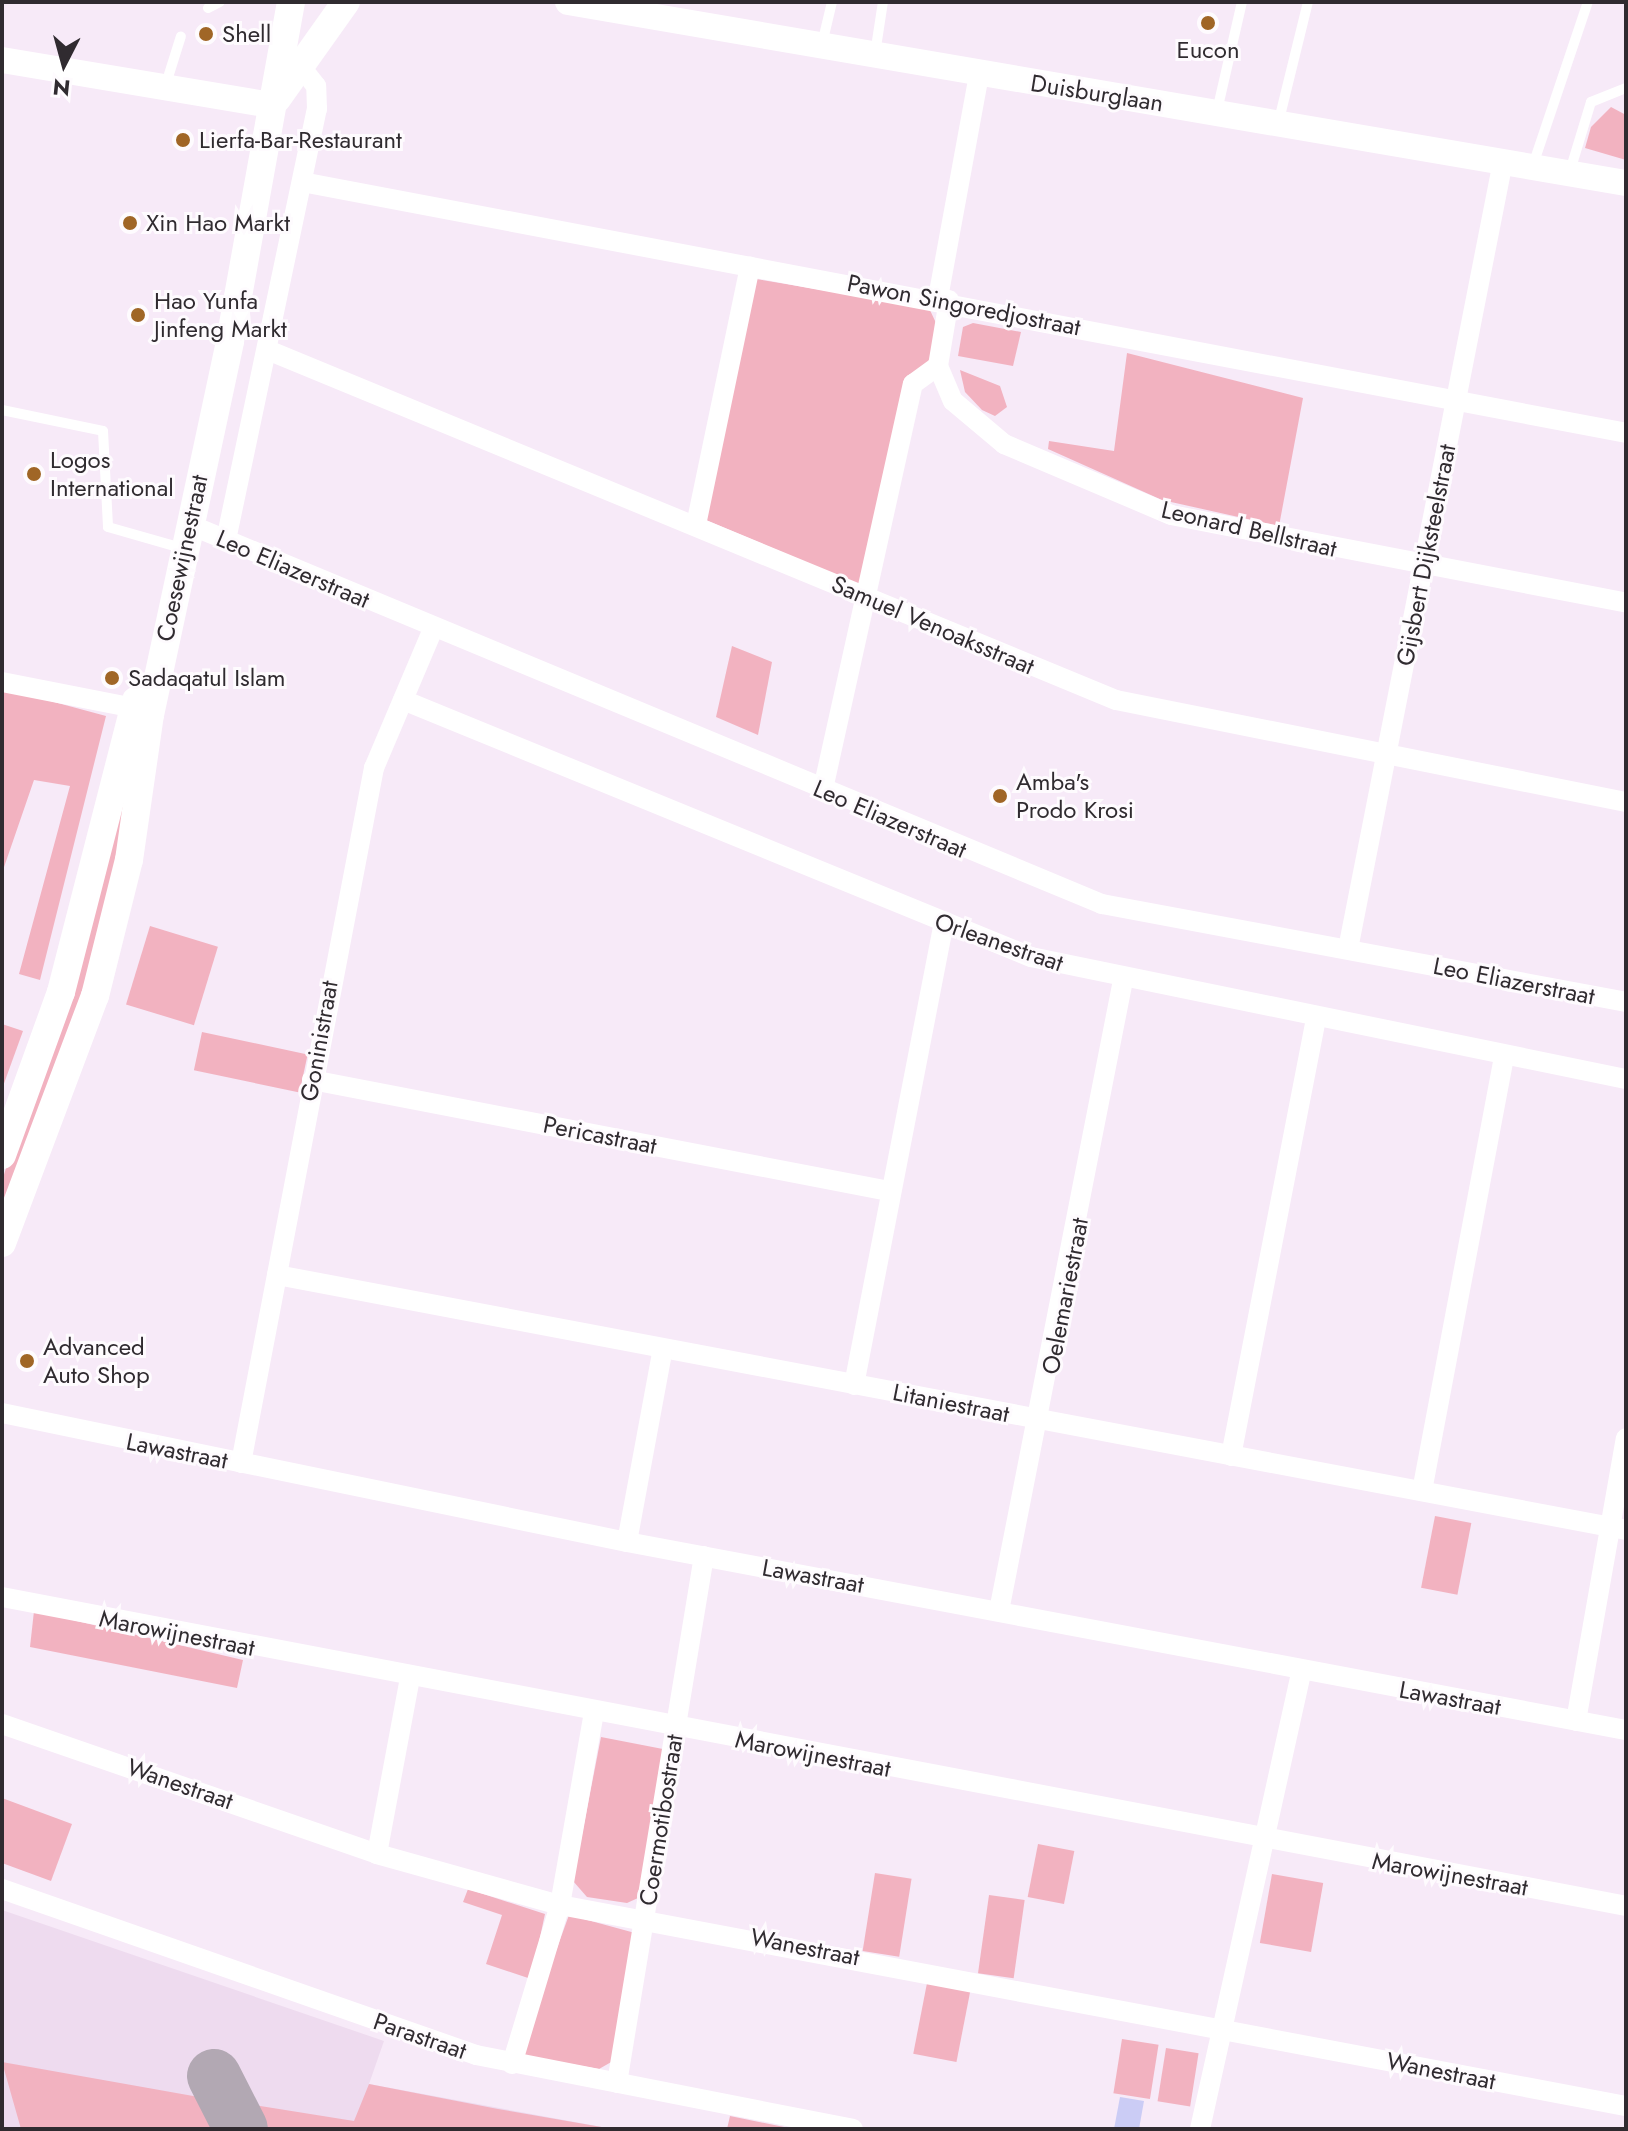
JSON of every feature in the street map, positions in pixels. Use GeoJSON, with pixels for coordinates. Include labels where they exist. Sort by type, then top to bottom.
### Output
{"type":"FeatureCollection","features":[{"type":"Feature","properties":{"kind":"main road","name":"Coesewijnestraat"},"geometry":{"type":"LineString","coordinates":[[266,104],[275,2]]}},
{"type":"Feature","properties":{"kind":"main road","name":"Coesewijnestraat"},"geometry":{"type":"LineString","coordinates":[[2,1243],[95,996],[129,860],[179,535],[266,104],[291,2]]}},
{"type":"Feature","properties":{"kind":"main road"},"geometry":{"type":"LineString","coordinates":[[266,104],[301,67],[346,2]]}},
{"type":"Feature","properties":{"kind":"main road","name":"Coesewijnestraat"},"geometry":{"type":"LineString","coordinates":[[2,1155],[61,992],[179,535]]}},
{"type":"Feature","properties":{"kind":"street","name":"Duisburglaan"},"geometry":{"type":"LineString","coordinates":[[568,2],[612,6],[979,74],[1626,183]]}},
{"type":"Feature","properties":{"kind":"street"},"geometry":{"type":"LineString","coordinates":[[2,60],[266,104]]}},
{"type":"Feature","properties":{"kind":"street"},"geometry":{"type":"LineString","coordinates":[[226,540],[270,351],[318,95],[301,67]]}},
{"type":"Feature","properties":{"kind":"street"},"geometry":{"type":"LineString","coordinates":[[823,789],[913,384],[938,366],[943,299],[979,74]]}},
{"type":"Feature","properties":{"kind":"street","name":"Gijsbert Dijksteelstraat"},"geometry":{"type":"LineString","coordinates":[[1348,949],[1503,161]]}},
{"type":"Feature","properties":{"kind":"street","name":"Pawon Singoredjostraat"},"geometry":{"type":"LineString","coordinates":[[302,182],[750,267],[943,299],[1626,433]]}},
{"type":"Feature","properties":{"kind":"street"},"geometry":{"type":"LineString","coordinates":[[696,525],[750,267]]}},
{"type":"Feature","properties":{"kind":"street","name":"Samuel Venoaksstraat"},"geometry":{"type":"LineString","coordinates":[[270,351],[1116,700],[1626,802]]}},
{"type":"Feature","properties":{"kind":"street","name":"Leonard Bellstraat"},"geometry":{"type":"LineString","coordinates":[[938,366],[953,401],[1004,444],[1171,515],[1421,566],[1626,603]]}},
{"type":"Feature","properties":{"kind":"street","name":"Leo Eliazerstraat"},"geometry":{"type":"LineString","coordinates":[[179,535],[226,540],[433,629],[1102,904],[1626,1002]]}},
{"type":"Feature","properties":{"kind":"street","name":"Goninistraat"},"geometry":{"type":"LineString","coordinates":[[241,1463],[374,768],[433,629]]}},
{"type":"Feature","properties":{"kind":"street"},"geometry":{"type":"LineString","coordinates":[[2,682],[134,708]]}},
{"type":"Feature","properties":{"kind":"street","name":"Orleanestraat"},"geometry":{"type":"LineString","coordinates":[[403,700],[944,924],[1031,957],[1123,980],[1626,1079]]}},
{"type":"Feature","properties":{"kind":"street"},"geometry":{"type":"LineString","coordinates":[[854,1385],[889,1191],[944,924]]}},
{"type":"Feature","properties":{"kind":"street","name":"Oelemariestraat"},"geometry":{"type":"LineString","coordinates":[[999,1611],[1041,1420],[1123,980]]}},
{"type":"Feature","properties":{"kind":"street"},"geometry":{"type":"LineString","coordinates":[[1231,1456],[1316,1019]]}},
{"type":"Feature","properties":{"kind":"street"},"geometry":{"type":"LineString","coordinates":[[1422,1491],[1504,1055]]}},
{"type":"Feature","properties":{"kind":"street","name":"Pericastraat"},"geometry":{"type":"LineString","coordinates":[[312,1080],[889,1191]]}},
{"type":"Feature","properties":{"kind":"street","name":"Litaniestraat"},"geometry":{"type":"LineString","coordinates":[[277,1275],[1618,1528]]}},
{"type":"Feature","properties":{"kind":"street"},"geometry":{"type":"LineString","coordinates":[[627,1542],[663,1348]]}},
{"type":"Feature","properties":{"kind":"street","name":"Lawastraat"},"geometry":{"type":"LineString","coordinates":[[2,1413],[627,1542],[1626,1730]]}},
{"type":"Feature","properties":{"kind":"street"},"geometry":{"type":"LineString","coordinates":[[1576,1721],[1618,1528],[1626,1438]]}},
{"type":"Feature","properties":{"kind":"street","name":"Coermotibostraat"},"geometry":{"type":"LineString","coordinates":[[617,2083],[704,1556]]}},
{"type":"Feature","properties":{"kind":"street","name":"Marowijnestraat"},"geometry":{"type":"LineString","coordinates":[[2,1597],[676,1728],[1626,1906]]}},
{"type":"Feature","properties":{"kind":"street"},"geometry":{"type":"LineString","coordinates":[[1200,2129],[1302,1670]]}},
{"type":"Feature","properties":{"kind":"street"},"geometry":{"type":"LineString","coordinates":[[377,1854],[410,1677]]}},
{"type":"Feature","properties":{"kind":"street"},"geometry":{"type":"LineString","coordinates":[[512,2064],[560,1905],[594,1712]]}},
{"type":"Feature","properties":{"kind":"street","name":"Wanestraat"},"geometry":{"type":"LineString","coordinates":[[2,1724],[377,1854],[560,1905],[645,1916],[1626,2106]]}},
{"type":"Feature","properties":{"kind":"street","name":"Parastraat"},"geometry":{"type":"LineString","coordinates":[[2,1889],[512,2064],[853,2129]]}},
{"type":"Feature","properties":{"kind":"lane"},"geometry":{"type":"LineString","coordinates":[[208,8],[220,2]]}},
{"type":"Feature","properties":{"kind":"lane"},"geometry":{"type":"LineString","coordinates":[[822,46],[832,2]]}},
{"type":"Feature","properties":{"kind":"lane"},"geometry":{"type":"LineString","coordinates":[[875,55],[883,2]]}},
{"type":"Feature","properties":{"kind":"lane"},"geometry":{"type":"LineString","coordinates":[[1217,113],[1242,2]]}},
{"type":"Feature","properties":{"kind":"lane"},"geometry":{"type":"LineString","coordinates":[[1278,124],[1308,2]]}},
{"type":"Feature","properties":{"kind":"lane"},"geometry":{"type":"LineString","coordinates":[[1532,167],[1588,2]]}},
{"type":"Feature","properties":{"kind":"lane"},"geometry":{"type":"LineString","coordinates":[[165,87],[181,36]]}},
{"type":"Feature","properties":{"kind":"lane"},"geometry":{"type":"LineString","coordinates":[[1569,173],[1591,102],[1626,88]]}},
{"type":"Feature","properties":{"kind":"lane"},"geometry":{"type":"LineString","coordinates":[[2,410],[103,431],[108,527],[179,535]]}},
{"type":"Feature","properties":{"kind":"shaded area"},"geometry":{"type":"Polygon","coordinates":[[[1611,107],[1626,115],[1626,160],[1585,148],[1591,127],[1611,107]]]}},
{"type":"Feature","properties":{"kind":"shaded area"},"geometry":{"type":"Polygon","coordinates":[[[756,279],[929,308],[936,323],[932,361],[909,375],[860,585],[706,520],[756,279]]]}},
{"type":"Feature","properties":{"kind":"shaded area"},"geometry":{"type":"Polygon","coordinates":[[[973,323],[1021,332],[1013,366],[958,356],[963,327],[973,323]]]}},
{"type":"Feature","properties":{"kind":"shaded area"},"geometry":{"type":"Polygon","coordinates":[[[1127,353],[1303,398],[1279,526],[1162,500],[1048,449],[1049,441],[1114,451],[1127,353]]]}},
{"type":"Feature","properties":{"kind":"shaded area"},"geometry":{"type":"Polygon","coordinates":[[[960,370],[1000,386],[1007,407],[995,416],[982,410],[965,392],[960,370]]]}},
{"type":"Feature","properties":{"kind":"shaded area"},"geometry":{"type":"Polygon","coordinates":[[[732,646],[772,662],[758,735],[716,717],[732,646]]]}},
{"type":"Feature","properties":{"kind":"shaded area"},"geometry":{"type":"Polygon","coordinates":[[[2,688],[106,716],[40,980],[19,974],[70,786],[34,780],[2,873],[2,688]]]}},
{"type":"Feature","properties":{"kind":"shaded area"},"geometry":{"type":"Polygon","coordinates":[[[131,789],[100,944],[2,1224],[2,1181],[116,816],[131,789]]]}},
{"type":"Feature","properties":{"kind":"shaded area"},"geometry":{"type":"Polygon","coordinates":[[[150,926],[218,947],[194,1025],[126,1004],[150,926]]]}},
{"type":"Feature","properties":{"kind":"shaded area"},"geometry":{"type":"Polygon","coordinates":[[[2,1024],[23,1031],[2,1089],[2,1024]]]}},
{"type":"Feature","properties":{"kind":"shaded area"},"geometry":{"type":"Polygon","coordinates":[[[202,1032],[308,1054],[300,1093],[194,1070],[202,1032]]]}},
{"type":"Feature","properties":{"kind":"shaded area"},"geometry":{"type":"Polygon","coordinates":[[[1435,1516],[1471,1523],[1457,1595],[1421,1588],[1435,1516]]]}},
{"type":"Feature","properties":{"kind":"shaded area"},"geometry":{"type":"Polygon","coordinates":[[[34,1611],[243,1660],[237,1688],[30,1647],[34,1611]]]}},
{"type":"Feature","properties":{"kind":"shaded area"},"geometry":{"type":"Polygon","coordinates":[[[601,1737],[668,1750],[638,1898],[627,1903],[587,1897],[573,1881],[601,1737]]]}},
{"type":"Feature","properties":{"kind":"shaded area"},"geometry":{"type":"Polygon","coordinates":[[[2,1798],[72,1824],[51,1881],[2,1863],[2,1798]]]}},
{"type":"Feature","properties":{"kind":"shaded area"},"geometry":{"type":"Polygon","coordinates":[[[1038,1844],[1074,1851],[1064,1904],[1028,1897],[1038,1844]]]}},
{"type":"Feature","properties":{"kind":"shaded area"},"geometry":{"type":"Polygon","coordinates":[[[875,1873],[912,1879],[899,1957],[863,1951],[875,1873]]]}},
{"type":"Feature","properties":{"kind":"shaded area"},"geometry":{"type":"Polygon","coordinates":[[[1272,1874],[1323,1883],[1311,1952],[1260,1943],[1272,1874]]]}},
{"type":"Feature","properties":{"kind":"shaded area"},"geometry":{"type":"Polygon","coordinates":[[[468,1889],[545,1914],[531,1979],[486,1964],[502,1915],[463,1902],[468,1889]]]}},
{"type":"Feature","properties":{"kind":"shaded area"},"geometry":{"type":"Polygon","coordinates":[[[989,1895],[1025,1900],[1014,1978],[978,1973],[989,1895]]]}},
{"type":"Feature","properties":{"kind":"shaded area"},"geometry":{"type":"Polygon","coordinates":[[[2,1910],[384,2041],[369,2084],[613,2129],[2,2129],[2,1910]]]}},
{"type":"Feature","properties":{"kind":"shaded area"},"geometry":{"type":"Polygon","coordinates":[[[569,1915],[635,1933],[613,2061],[599,2069],[525,2056],[523,2042],[569,1915]]]}},
{"type":"Feature","properties":{"kind":"shaded area"},"geometry":{"type":"Polygon","coordinates":[[[927,1983],[970,1991],[956,2062],[913,2054],[927,1983]]]}},
{"type":"Feature","properties":{"kind":"shaded area"},"geometry":{"type":"Polygon","coordinates":[[[1122,2039],[1159,2045],[1150,2099],[1113,2093],[1122,2039]]]}},
{"type":"Feature","properties":{"kind":"shaded area"},"geometry":{"type":"Polygon","coordinates":[[[1166,2048],[1199,2053],[1190,2106],[1158,2101],[1166,2048]]]}},
{"type":"Feature","properties":{"kind":"shaded area"},"geometry":{"type":"Polygon","coordinates":[[[2,2062],[210,2099],[219,2129],[21,2129],[2,2062]]]}},
{"type":"Feature","properties":{"kind":"shaded area"},"geometry":{"type":"Polygon","coordinates":[[[369,2084],[613,2129],[252,2129],[248,2104],[354,2121],[369,2084]]]}},
{"type":"Feature","properties":{"kind":"shaded area"},"geometry":{"type":"Polygon","coordinates":[[[730,2116],[794,2129],[727,2129],[730,2116]]]}},
{"type":"Feature","properties":{"kind":"water"},"geometry":{"type":"Polygon","coordinates":[[[1120,2097],[1144,2101],[1139,2129],[1114,2129],[1120,2097]]]}},
{"type":"Feature","properties":{"kind":"taxiway"},"geometry":{"type":"LineString","coordinates":[[214,2076],[241,2129]]}},
{"type":"Feature","properties":{"kind":"place","name":"Eucon"},"geometry":{"type":"Point","coordinates":[1208,23]}},
{"type":"Feature","properties":{"kind":"place","name":"Shell"},"geometry":{"type":"Point","coordinates":[206,34]}},
{"type":"Feature","properties":{"kind":"place","name":"Lierfa-Bar-Restaurant"},"geometry":{"type":"Point","coordinates":[183,140]}},
{"type":"Feature","properties":{"kind":"place","name":"Xin Hao Markt"},"geometry":{"type":"Point","coordinates":[130,223]}},
{"type":"Feature","properties":{"kind":"place","name":"Hao Yunfa Jinfeng Markt"},"geometry":{"type":"Point","coordinates":[138,315]}},
{"type":"Feature","properties":{"kind":"place","name":"Logos International"},"geometry":{"type":"Point","coordinates":[34,474]}},
{"type":"Feature","properties":{"kind":"place","name":"Sadaqatul Islam"},"geometry":{"type":"Point","coordinates":[112,678]}},
{"type":"Feature","properties":{"kind":"place","name":"Amba's Prodo Krosi"},"geometry":{"type":"Point","coordinates":[1000,796]}},
{"type":"Feature","properties":{"kind":"place","name":"Advanced Auto Shop"},"geometry":{"type":"Point","coordinates":[27,1361]}}]}
